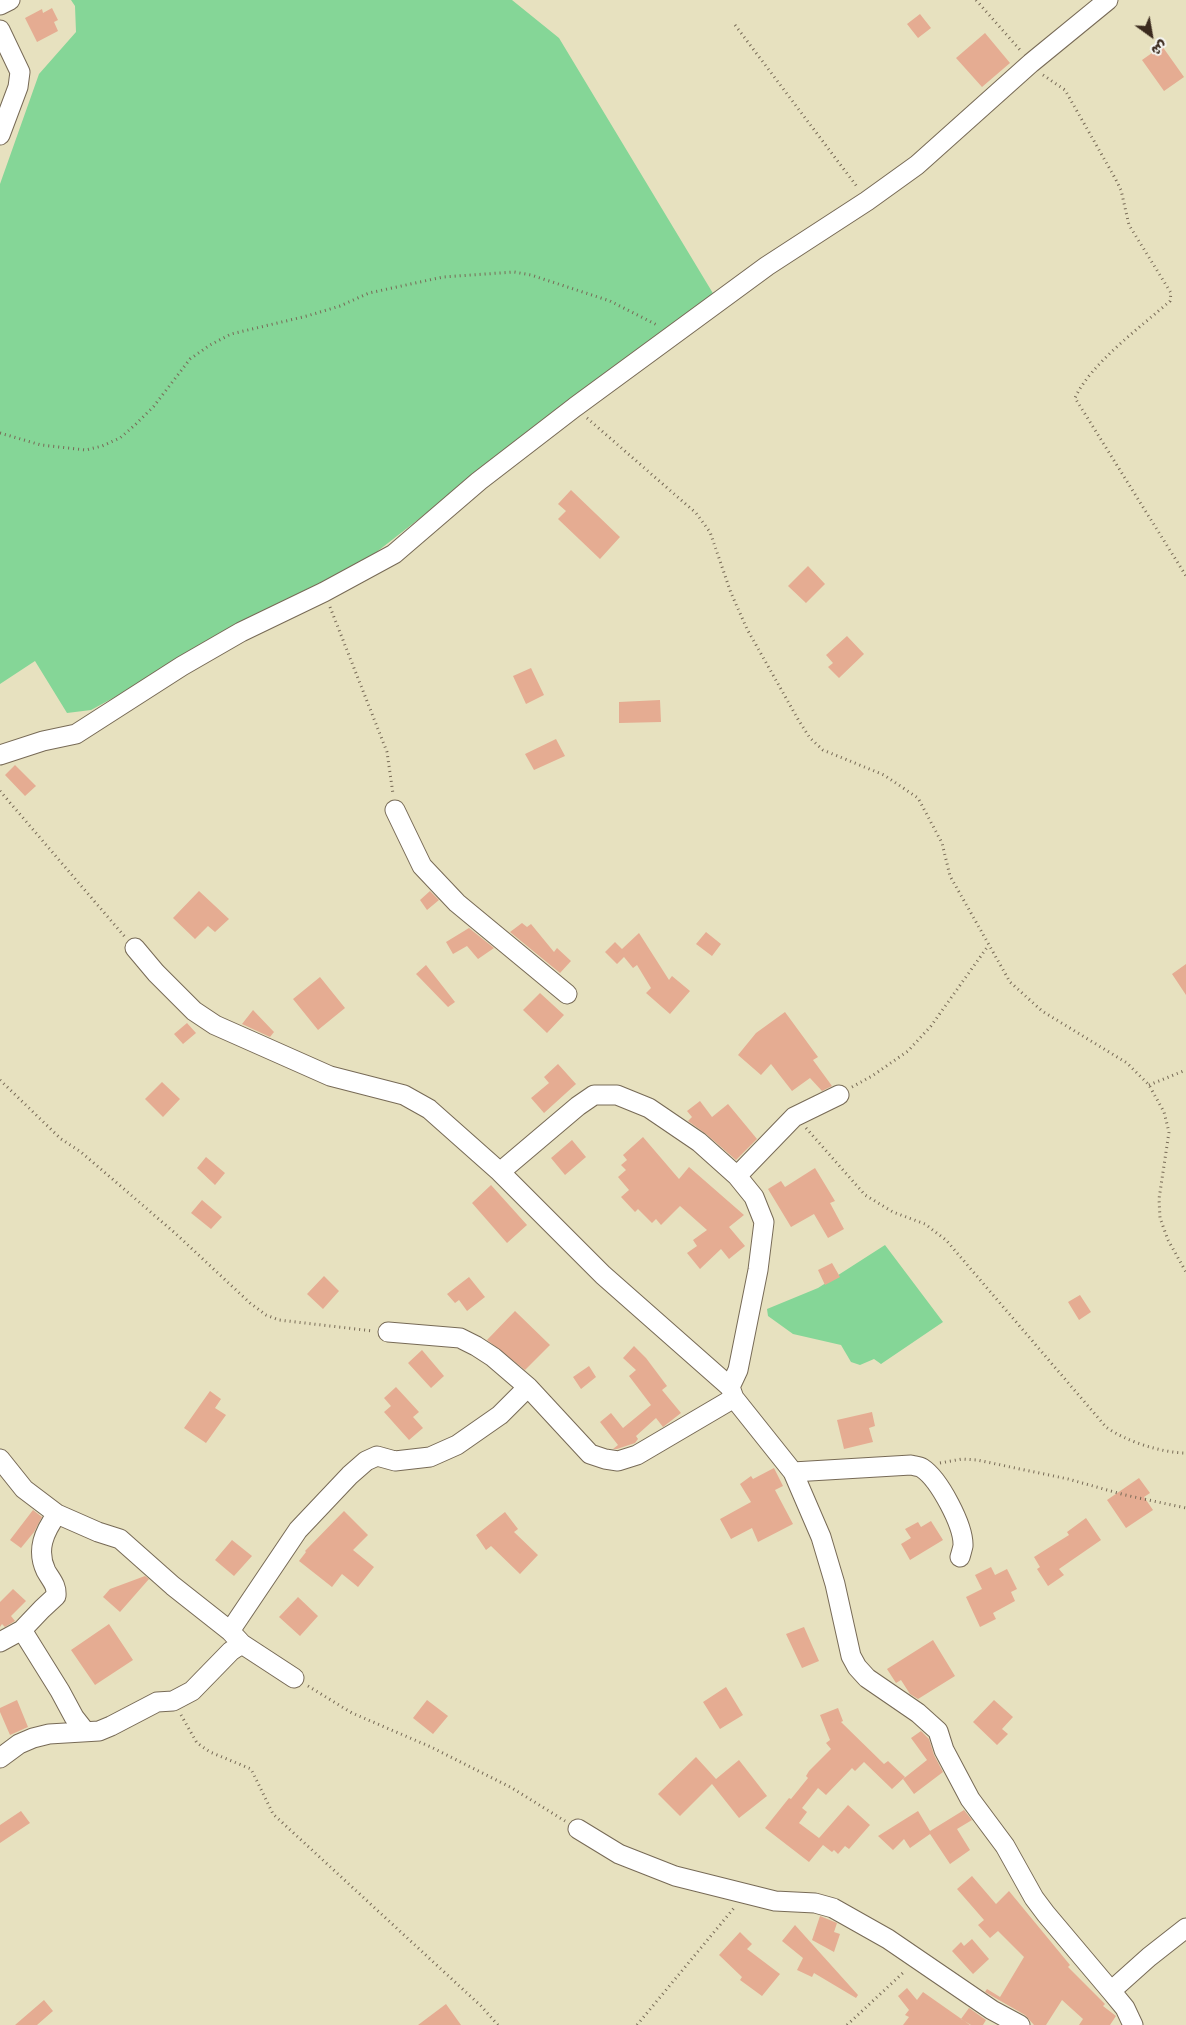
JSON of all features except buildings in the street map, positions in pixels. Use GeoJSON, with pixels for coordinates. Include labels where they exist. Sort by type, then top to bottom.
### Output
{"type":"FeatureCollection","features":[{"type":"Feature","properties":{"kind":"street"},"geometry":{"type":"LineString","coordinates":[[0,5],[10,0]]}},
{"type":"Feature","properties":{"kind":"street"},"geometry":{"type":"LineString","coordinates":[[0,755],[43,741],[76,734],[182,666],[241,632],[324,592],[394,554],[478,481],[575,407],[767,266],[868,201],[917,165],[1031,63],[1108,0]]}},
{"type":"Feature","properties":{"kind":"street"},"geometry":{"type":"LineString","coordinates":[[0,30],[20,72],[18,87],[0,135]]}},
{"type":"Feature","properties":{"kind":"street"},"geometry":{"type":"LineString","coordinates":[[395,810],[422,866],[457,903],[567,994]]}},
{"type":"Feature","properties":{"kind":"street"},"geometry":{"type":"LineString","coordinates":[[136,948],[156,973],[194,1011],[215,1025],[330,1076],[404,1095],[429,1109],[500,1172],[603,1275],[732,1393],[793,1472],[821,1537],[835,1584],[854,1662],[867,1678],[918,1713],[938,1731],[944,1750],[970,1799],[1005,1846],[1034,1898],[1125,2008],[1133,2025]]}},
{"type":"Feature","properties":{"kind":"street"},"geometry":{"type":"LineString","coordinates":[[388,1332],[460,1338],[493,1357],[528,1387],[590,1454],[618,1461],[637,1455],[732,1393],[758,1270],[764,1222],[754,1197],[737,1176],[699,1142],[650,1108],[617,1095],[594,1095],[578,1106],[500,1172]]}},
{"type":"Feature","properties":{"kind":"street"},"geometry":{"type":"LineString","coordinates":[[737,1176],[794,1118],[838,1095]]}},
{"type":"Feature","properties":{"kind":"street"},"geometry":{"type":"LineString","coordinates":[[0,1758],[19,1744],[32,1738],[49,1734],[98,1731],[157,1702],[173,1701],[198,1686],[231,1652],[236,1637],[298,1530],[350,1475],[366,1461],[377,1456],[395,1460],[430,1457],[457,1445],[500,1415],[528,1387]]}},
{"type":"Feature","properties":{"kind":"street"},"geometry":{"type":"LineString","coordinates":[[0,1459],[24,1489],[57,1514],[98,1532],[120,1539],[173,1586],[236,1637],[294,1678]]}},
{"type":"Feature","properties":{"kind":"street"},"geometry":{"type":"LineString","coordinates":[[793,1472],[911,1465],[921,1467],[937,1483],[947,1498],[963,1545],[960,1557]]}},
{"type":"Feature","properties":{"kind":"street"},"geometry":{"type":"LineString","coordinates":[[0,1642],[22,1630],[56,1596],[57,1588],[46,1570],[40,1552],[43,1538],[57,1514]]}},
{"type":"Feature","properties":{"kind":"street"},"geometry":{"type":"LineString","coordinates":[[22,1630],[74,1717],[85,1731]]}},
{"type":"Feature","properties":{"kind":"street"},"geometry":{"type":"LineString","coordinates":[[578,1829],[619,1854],[675,1876],[775,1901],[815,1903],[832,1908],[888,1939],[992,2010],[1020,2025]]}},
{"type":"Feature","properties":{"kind":"street"},"geometry":{"type":"LineString","coordinates":[[1111,1991],[1149,1957],[1186,1928]]}},
{"type":"Feature","properties":{"kind":"path"},"geometry":{"type":"LineString","coordinates":[[976,0],[1040,73],[1065,90],[1121,190],[1129,225],[1171,294],[1170,301],[1101,363],[1079,389],[1075,398],[1186,576]]}},
{"type":"Feature","properties":{"kind":"path"},"geometry":{"type":"LineString","coordinates":[[735,25],[868,201]]}},
{"type":"Feature","properties":{"kind":"path"},"geometry":{"type":"LineString","coordinates":[[0,434],[41,445],[86,450],[102,446],[120,438],[135,426],[154,406],[190,359],[210,345],[231,334],[307,316],[340,306],[369,293],[443,277],[514,272],[531,275],[610,301],[659,326],[671,336]]}},
{"type":"Feature","properties":{"kind":"path"},"geometry":{"type":"LineString","coordinates":[[575,407],[696,513],[710,532],[731,593],[747,629],[810,738],[823,750],[884,775],[918,798],[942,843],[950,876],[1010,982],[1042,1011],[1127,1063],[1149,1085],[1164,1112],[1170,1132],[1160,1199],[1160,1218],[1168,1240],[1186,1272]]}},
{"type":"Feature","properties":{"kind":"path"},"geometry":{"type":"LineString","coordinates":[[324,592],[388,752],[395,810]]}},
{"type":"Feature","properties":{"kind":"path"},"geometry":{"type":"LineString","coordinates":[[0,792],[136,948]]}},
{"type":"Feature","properties":{"kind":"path"},"geometry":{"type":"LineString","coordinates":[[838,1095],[872,1076],[908,1051],[931,1026],[988,946]]}},
{"type":"Feature","properties":{"kind":"path"},"geometry":{"type":"LineString","coordinates":[[1149,1085],[1186,1070]]}},
{"type":"Feature","properties":{"kind":"path"},"geometry":{"type":"LineString","coordinates":[[0,1080],[61,1139],[89,1159],[266,1315],[279,1320],[388,1332]]}},
{"type":"Feature","properties":{"kind":"path"},"geometry":{"type":"LineString","coordinates":[[794,1118],[810,1132],[865,1195],[893,1212],[925,1224],[946,1240],[1106,1427],[1132,1442],[1186,1453]]}},
{"type":"Feature","properties":{"kind":"path"},"geometry":{"type":"LineString","coordinates":[[921,1467],[962,1459],[977,1460],[1068,1479],[1124,1495],[1186,1508]]}},
{"type":"Feature","properties":{"kind":"path"},"geometry":{"type":"LineString","coordinates":[[294,1678],[352,1713],[431,1747],[512,1788],[578,1829]]}},
{"type":"Feature","properties":{"kind":"path"},"geometry":{"type":"LineString","coordinates":[[173,1701],[197,1743],[210,1752],[251,1770],[273,1814],[481,2006],[498,2025]]}},
{"type":"Feature","properties":{"kind":"path"},"geometry":{"type":"LineString","coordinates":[[637,2025],[746,1895]]}},
{"type":"Feature","properties":{"kind":"path"},"geometry":{"type":"LineString","coordinates":[[847,2025],[916,1959]]}},
{"type":"Feature","properties":{"kind":"green space"},"geometry":{"type":"Polygon","coordinates":[[[71,0],[512,0],[559,38],[714,295],[584,390],[365,561],[91,710],[67,713],[35,661],[0,684],[0,184],[39,74],[76,32],[75,6],[71,0]]]}},
{"type":"Feature","properties":{"kind":"green space"},"geometry":{"type":"Polygon","coordinates":[[[885,1245],[943,1322],[881,1364],[874,1359],[860,1365],[851,1362],[841,1345],[793,1334],[768,1316],[767,1309],[818,1288],[885,1245]]]}}]}
